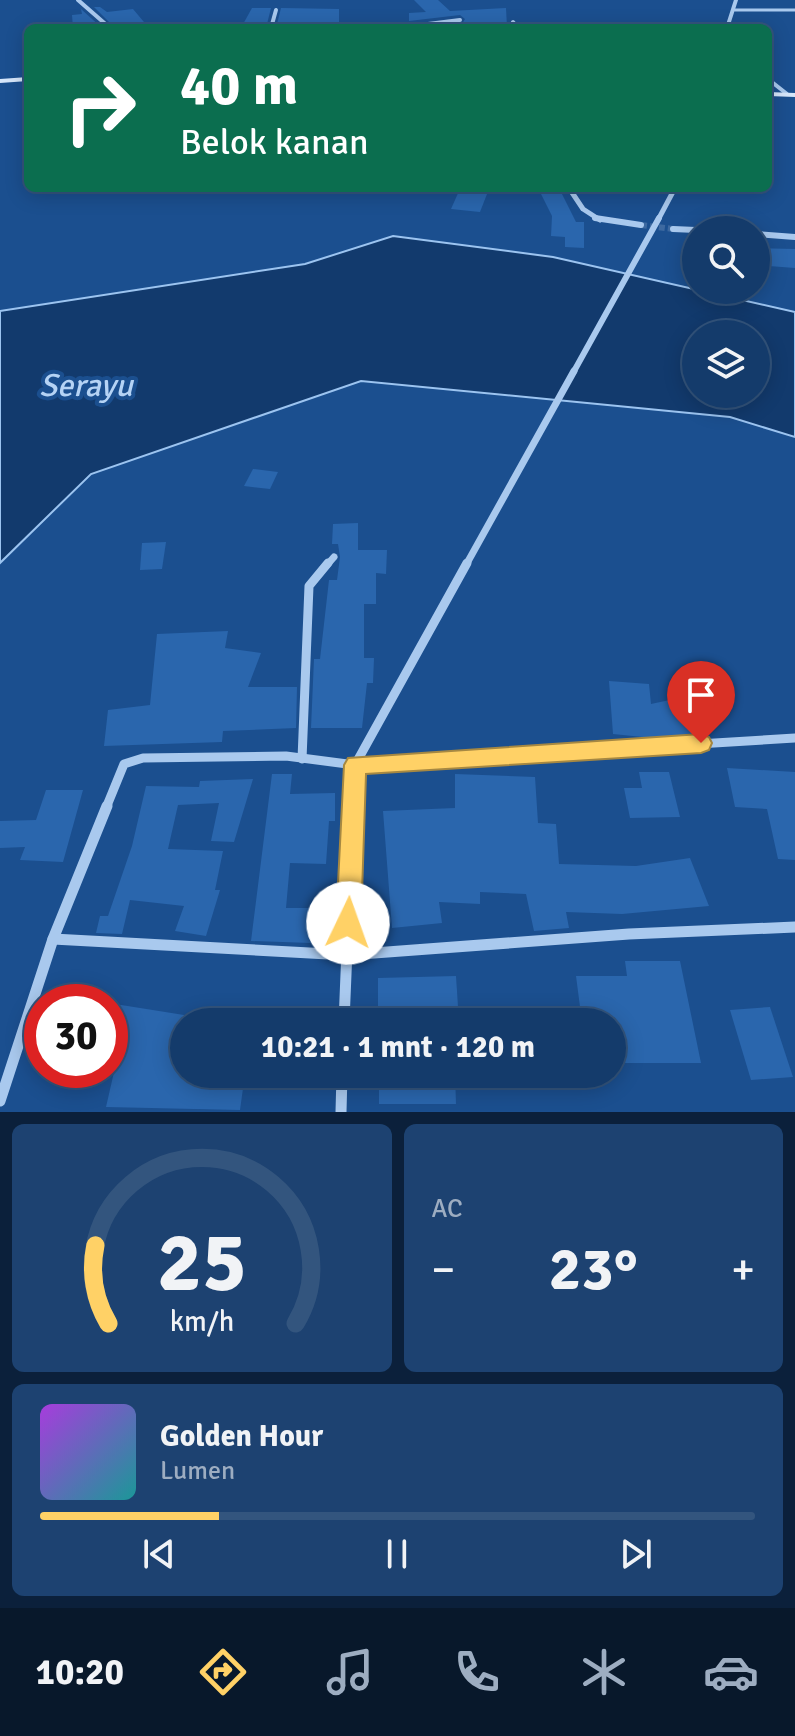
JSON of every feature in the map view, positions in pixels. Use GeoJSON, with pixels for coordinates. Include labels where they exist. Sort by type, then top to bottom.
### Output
{"type":"FeatureCollection","features":[{"type":"Feature","properties":{"kind":"main road"},"geometry":{"type":"LineString","coordinates":[[0,81],[24,79]]}},
{"type":"Feature","properties":{"kind":"street"},"geometry":{"type":"LineString","coordinates":[[78,0],[105,24]]}},
{"type":"Feature","properties":{"kind":"street"},"geometry":{"type":"LineString","coordinates":[[729,24],[736,0]]}},
{"type":"Feature","properties":{"kind":"street"},"geometry":{"type":"LineString","coordinates":[[272,24],[276,10]]}},
{"type":"Feature","properties":{"kind":"street"},"geometry":{"type":"LineString","coordinates":[[428,24],[460,20]]}},
{"type":"Feature","properties":{"kind":"street"},"geometry":{"type":"LineString","coordinates":[[772,82],[791,95]]}},
{"type":"Feature","properties":{"kind":"street"},"geometry":{"type":"LineString","coordinates":[[572,192],[584,212],[594,219],[641,225]]}},
{"type":"Feature","properties":{"kind":"street"},"geometry":{"type":"LineString","coordinates":[[345,1008],[355,765],[673,192]]}},
{"type":"Feature","properties":{"kind":"street"},"geometry":{"type":"LineString","coordinates":[[673,229],[682,229]]}},
{"type":"Feature","properties":{"kind":"street"},"geometry":{"type":"LineString","coordinates":[[770,235],[795,237]]}},
{"type":"Feature","properties":{"kind":"street"},"geometry":{"type":"LineString","coordinates":[[302,759],[309,586],[334,557]]}},
{"type":"Feature","properties":{"kind":"street"},"geometry":{"type":"LineString","coordinates":[[0,1101],[53,939],[124,764],[154,758],[302,759],[355,765],[795,738]]}},
{"type":"Feature","properties":{"kind":"street"},"geometry":{"type":"LineString","coordinates":[[53,939],[347,955],[629,934],[795,927]]}},
{"type":"Feature","properties":{"kind":"street"},"geometry":{"type":"LineString","coordinates":[[341,1112],[342,1088]]}},
{"type":"Feature","properties":{"kind":"lane"},"geometry":{"type":"LineString","coordinates":[[735,10],[795,10]]}},
{"type":"Feature","properties":{"kind":"water","name":"Serayu"},"geometry":{"type":"Polygon","coordinates":[[[393,236],[553,257],[682,286],[682,304],[760,304],[795,312],[795,437],[730,417],[361,381],[91,474],[0,563],[0,311],[305,264],[393,236]]]}},
{"type":"Feature","properties":{"kind":"building"},"geometry":{"type":"Polygon","coordinates":[[[414,0],[438,0],[450,11],[506,8],[507,24],[462,24],[465,19],[460,15],[409,21],[409,13],[426,12],[414,0]]]}},
{"type":"Feature","properties":{"kind":"building"},"geometry":{"type":"Polygon","coordinates":[[[94,7],[107,12],[133,9],[146,24],[111,24],[94,7]]]}},
{"type":"Feature","properties":{"kind":"building"},"geometry":{"type":"Polygon","coordinates":[[[252,8],[271,8],[267,24],[243,24],[252,8]]]}},
{"type":"Feature","properties":{"kind":"building"},"geometry":{"type":"Polygon","coordinates":[[[281,8],[339,9],[339,24],[277,24],[281,8]]]}},
{"type":"Feature","properties":{"kind":"building"},"geometry":{"type":"Polygon","coordinates":[[[81,9],[98,24],[73,24],[72,15],[82,14],[81,9]]]}},
{"type":"Feature","properties":{"kind":"building"},"geometry":{"type":"Polygon","coordinates":[[[459,192],[487,194],[480,212],[451,209],[459,192]]]}},
{"type":"Feature","properties":{"kind":"building"},"geometry":{"type":"Polygon","coordinates":[[[540,192],[561,192],[576,222],[584,222],[584,248],[565,247],[565,237],[551,236],[552,216],[540,192]]]}},
{"type":"Feature","properties":{"kind":"building"},"geometry":{"type":"Polygon","coordinates":[[[770,248],[795,249],[795,268],[770,266],[770,248]]]}},
{"type":"Feature","properties":{"kind":"building"},"geometry":{"type":"Polygon","coordinates":[[[253,469],[278,472],[270,489],[244,486],[253,469]]]}},
{"type":"Feature","properties":{"kind":"building"},"geometry":{"type":"Polygon","coordinates":[[[358,523],[358,550],[387,550],[386,574],[376,573],[376,604],[364,604],[364,658],[374,658],[373,683],[367,683],[362,728],[311,728],[314,659],[320,659],[329,580],[337,580],[340,557],[338,544],[332,544],[333,524],[358,523]]]}},
{"type":"Feature","properties":{"kind":"building"},"geometry":{"type":"Polygon","coordinates":[[[166,542],[162,569],[140,570],[142,543],[166,542]]]}},
{"type":"Feature","properties":{"kind":"building"},"geometry":{"type":"Polygon","coordinates":[[[228,631],[225,648],[261,653],[248,687],[297,687],[296,728],[223,731],[222,742],[104,746],[108,710],[150,705],[157,634],[228,631]]]}},
{"type":"Feature","properties":{"kind":"building"},"geometry":{"type":"Polygon","coordinates":[[[609,681],[649,684],[651,704],[679,698],[699,733],[662,739],[613,734],[609,681]]]}},
{"type":"Feature","properties":{"kind":"building"},"geometry":{"type":"Polygon","coordinates":[[[727,768],[795,772],[795,860],[778,859],[767,809],[735,807],[727,768]]]}},
{"type":"Feature","properties":{"kind":"building"},"geometry":{"type":"Polygon","coordinates":[[[639,772],[669,772],[680,817],[630,818],[624,788],[642,788],[639,772]]]}},
{"type":"Feature","properties":{"kind":"building"},"geometry":{"type":"Polygon","coordinates":[[[272,774],[292,774],[290,794],[335,793],[335,821],[329,821],[326,864],[290,863],[286,908],[340,908],[339,944],[251,941],[272,774]]]}},
{"type":"Feature","properties":{"kind":"building"},"geometry":{"type":"Polygon","coordinates":[[[455,774],[535,777],[538,823],[556,824],[559,864],[636,866],[690,858],[709,906],[622,914],[566,912],[569,928],[534,931],[526,894],[480,892],[480,904],[439,902],[442,923],[392,928],[383,811],[455,808],[455,774]]]}},
{"type":"Feature","properties":{"kind":"building"},"geometry":{"type":"Polygon","coordinates":[[[253,779],[234,842],[211,841],[219,803],[178,805],[168,849],[223,851],[215,890],[220,890],[206,936],[175,931],[184,906],[130,900],[122,934],[96,933],[100,916],[108,916],[132,846],[146,786],[199,787],[200,781],[253,779]]]}},
{"type":"Feature","properties":{"kind":"building"},"geometry":{"type":"Polygon","coordinates":[[[46,790],[83,790],[63,862],[20,860],[25,847],[0,848],[0,821],[36,820],[46,790]]]}},
{"type":"Feature","properties":{"kind":"building"},"geometry":{"type":"Polygon","coordinates":[[[625,961],[680,961],[701,1063],[626,1063],[626,1008],[580,1008],[576,976],[627,976],[625,961]]]}},
{"type":"Feature","properties":{"kind":"building"},"geometry":{"type":"Polygon","coordinates":[[[456,976],[458,1008],[378,1008],[378,978],[456,976]]]}},
{"type":"Feature","properties":{"kind":"building"},"geometry":{"type":"Polygon","coordinates":[[[128,1006],[170,1013],[170,1088],[243,1088],[240,1110],[106,1107],[110,1088],[128,1088],[128,1006]]]}},
{"type":"Feature","properties":{"kind":"building"},"geometry":{"type":"Polygon","coordinates":[[[770,1007],[793,1077],[751,1080],[730,1010],[770,1007]]]}},
{"type":"Feature","properties":{"kind":"building"},"geometry":{"type":"Polygon","coordinates":[[[379,1088],[455,1088],[456,1104],[379,1104],[379,1088]]]}},
{"type":"Feature","properties":{"kind":"tunnel"},"geometry":{"type":"LineString","coordinates":[[641,225],[673,229]]}},
{"type":"Feature","properties":{"kind":"route"},"geometry":{"type":"LineString","coordinates":[[348,923],[355,765],[701,743]]}}]}
